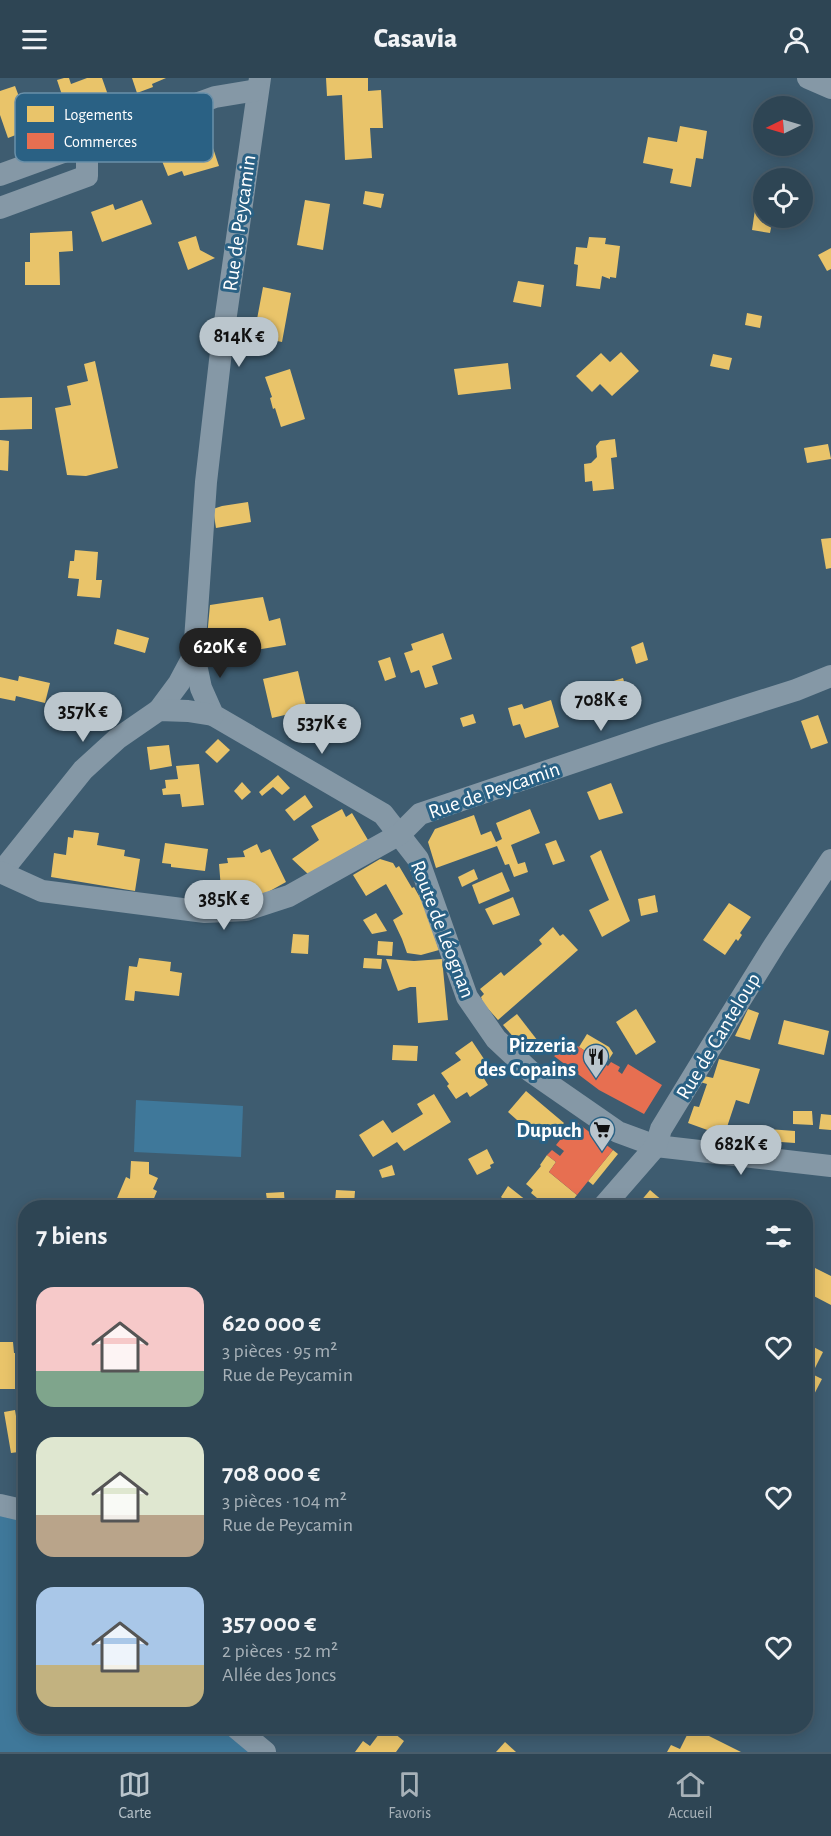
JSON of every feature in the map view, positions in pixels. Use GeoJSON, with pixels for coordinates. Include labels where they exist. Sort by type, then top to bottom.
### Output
{"type":"FeatureCollection","features":[{"type":"Feature","properties":{"kind":"street"},"geometry":{"type":"LineString","coordinates":[[808,78],[831,88]]}},
{"type":"Feature","properties":{"kind":"street"},"geometry":{"type":"LineString","coordinates":[[213,98],[259,84]]}},
{"type":"Feature","properties":{"kind":"street","name":"Rue de Peycamin"},"geometry":{"type":"LineString","coordinates":[[213,715],[201,688],[194,655],[206,482],[222,344],[259,84]]}},
{"type":"Feature","properties":{"kind":"street"},"geometry":{"type":"LineString","coordinates":[[0,175],[35,162]]}},
{"type":"Feature","properties":{"kind":"street"},"geometry":{"type":"LineString","coordinates":[[0,208],[87,176],[87,162]]}},
{"type":"Feature","properties":{"kind":"street","name":"Rue de Peycamin"},"geometry":{"type":"LineString","coordinates":[[159,710],[194,655]]}},
{"type":"Feature","properties":{"kind":"street","name":"Rue de Peycamin"},"geometry":{"type":"LineString","coordinates":[[400,834],[420,814],[796,690],[831,676]]}},
{"type":"Feature","properties":{"kind":"street"},"geometry":{"type":"LineString","coordinates":[[1,872],[83,770],[117,739],[159,710],[213,715],[383,814],[400,834]]}},
{"type":"Feature","properties":{"kind":"street","name":"Route de Léognan"},"geometry":{"type":"LineString","coordinates":[[1,872],[42,891],[205,912],[246,910],[289,896],[400,834],[418,859],[467,997],[496,1039],[530,1071],[618,1132],[656,1146],[831,1166]]}},
{"type":"Feature","properties":{"kind":"street","name":"Rue de Canteloup"},"geometry":{"type":"LineString","coordinates":[[609,1200],[656,1146],[662,1129],[723,1028],[831,860]]}},
{"type":"Feature","properties":{"kind":"street"},"geometry":{"type":"LineString","coordinates":[[0,1505],[18,1509]]}},
{"type":"Feature","properties":{"kind":"street"},"geometry":{"type":"LineString","coordinates":[[244,1734],[265,1752]]}},
{"type":"Feature","properties":{"kind":"shaded area"},"geometry":{"type":"Polygon","coordinates":[[[136,1100],[243,1106],[241,1157],[134,1152],[136,1100]]]}},
{"type":"Feature","properties":{"kind":"shaded area"},"geometry":{"type":"Polygon","coordinates":[[[0,1505],[18,1509],[18,1734],[243,1734],[265,1752],[0,1752],[0,1505]]]}},
{"type":"Feature","properties":{"kind":"building: Logements"},"geometry":{"type":"Polygon","coordinates":[[[69,78],[71,84],[87,78],[102,78],[107,93],[61,93],[57,80],[69,78]]]}},
{"type":"Feature","properties":{"kind":"building: Logements"},"geometry":{"type":"Polygon","coordinates":[[[132,78],[166,78],[152,84],[153,87],[137,93],[132,78]]]}},
{"type":"Feature","properties":{"kind":"building: Logements"},"geometry":{"type":"Polygon","coordinates":[[[326,78],[368,78],[368,91],[381,90],[383,128],[370,128],[372,158],[345,160],[342,95],[327,96],[326,78]]]}},
{"type":"Feature","properties":{"kind":"building: Logements"},"geometry":{"type":"Polygon","coordinates":[[[15,86],[18,93],[15,93],[15,135],[8,138],[0,115],[0,91],[15,86]]]}},
{"type":"Feature","properties":{"kind":"building: Logements"},"geometry":{"type":"Polygon","coordinates":[[[680,126],[707,131],[703,159],[696,158],[691,187],[670,183],[673,169],[643,163],[648,137],[677,142],[680,126]]]}},
{"type":"Feature","properties":{"kind":"building: Logements"},"geometry":{"type":"Polygon","coordinates":[[[213,148],[219,166],[184,176],[182,171],[168,176],[162,162],[213,162],[213,148]]]}},
{"type":"Feature","properties":{"kind":"building: Logements"},"geometry":{"type":"Polygon","coordinates":[[[365,191],[384,194],[381,208],[363,204],[365,191]]]}},
{"type":"Feature","properties":{"kind":"building: Logements"},"geometry":{"type":"Polygon","coordinates":[[[142,200],[152,224],[102,242],[91,212],[113,204],[115,210],[142,200]]]}},
{"type":"Feature","properties":{"kind":"building: Logements"},"geometry":{"type":"Polygon","coordinates":[[[305,200],[330,204],[323,250],[297,245],[305,200]]]}},
{"type":"Feature","properties":{"kind":"building: Logements"},"geometry":{"type":"Polygon","coordinates":[[[753,223],[753,228],[771,228],[770,233],[752,230],[753,223]]]}},
{"type":"Feature","properties":{"kind":"building: Logements"},"geometry":{"type":"Polygon","coordinates":[[[72,231],[73,251],[59,252],[60,285],[25,285],[25,262],[30,262],[30,233],[72,231]]]}},
{"type":"Feature","properties":{"kind":"building: Logements"},"geometry":{"type":"Polygon","coordinates":[[[196,236],[200,250],[215,258],[188,270],[178,242],[196,236]]]}},
{"type":"Feature","properties":{"kind":"building: Logements"},"geometry":{"type":"Polygon","coordinates":[[[589,237],[606,238],[605,244],[620,246],[616,278],[610,277],[610,279],[602,276],[600,289],[576,286],[578,265],[574,264],[576,247],[587,248],[589,237]]]}},
{"type":"Feature","properties":{"kind":"building: Logements"},"geometry":{"type":"Polygon","coordinates":[[[831,248],[831,269],[827,271],[818,255],[831,248]]]}},
{"type":"Feature","properties":{"kind":"building: Logements"},"geometry":{"type":"Polygon","coordinates":[[[518,281],[544,285],[541,307],[513,302],[518,281]]]}},
{"type":"Feature","properties":{"kind":"building: Logements"},"geometry":{"type":"Polygon","coordinates":[[[263,287],[291,293],[282,342],[272,340],[271,349],[252,346],[263,287]]]}},
{"type":"Feature","properties":{"kind":"building: Logements"},"geometry":{"type":"Polygon","coordinates":[[[747,313],[762,316],[760,328],[745,325],[747,313]]]}},
{"type":"Feature","properties":{"kind":"building: Logements"},"geometry":{"type":"Polygon","coordinates":[[[621,352],[639,371],[612,396],[600,384],[592,392],[576,376],[601,353],[610,362],[621,352]]]}},
{"type":"Feature","properties":{"kind":"building: Logements"},"geometry":{"type":"Polygon","coordinates":[[[713,354],[732,358],[729,370],[710,366],[713,354]]]}},
{"type":"Feature","properties":{"kind":"building: Logements"},"geometry":{"type":"Polygon","coordinates":[[[95,361],[118,468],[86,476],[67,475],[55,408],[71,405],[67,386],[88,381],[84,364],[95,361]]]}},
{"type":"Feature","properties":{"kind":"building: Logements"},"geometry":{"type":"Polygon","coordinates":[[[508,363],[511,389],[458,395],[454,369],[508,363]]]}},
{"type":"Feature","properties":{"kind":"building: Logements"},"geometry":{"type":"Polygon","coordinates":[[[290,369],[305,419],[281,427],[275,408],[273,409],[270,398],[272,397],[265,377],[290,369]]]}},
{"type":"Feature","properties":{"kind":"building: Logements"},"geometry":{"type":"Polygon","coordinates":[[[32,397],[32,429],[0,430],[0,398],[32,397]]]}},
{"type":"Feature","properties":{"kind":"building: Logements"},"geometry":{"type":"Polygon","coordinates":[[[615,439],[617,457],[611,458],[614,489],[593,491],[592,481],[585,482],[584,464],[591,463],[597,457],[596,446],[600,441],[615,439]]]}},
{"type":"Feature","properties":{"kind":"building: Logements"},"geometry":{"type":"Polygon","coordinates":[[[0,440],[9,441],[8,471],[0,470],[0,440]]]}},
{"type":"Feature","properties":{"kind":"building: Logements"},"geometry":{"type":"Polygon","coordinates":[[[828,444],[831,459],[807,463],[804,448],[828,444]]]}},
{"type":"Feature","properties":{"kind":"building: Logements"},"geometry":{"type":"Polygon","coordinates":[[[248,502],[251,522],[216,528],[213,509],[248,502]]]}},
{"type":"Feature","properties":{"kind":"building: Logements"},"geometry":{"type":"Polygon","coordinates":[[[831,538],[831,568],[826,569],[821,539],[831,538]]]}},
{"type":"Feature","properties":{"kind":"building: Logements"},"geometry":{"type":"Polygon","coordinates":[[[75,550],[98,552],[96,580],[102,580],[100,598],[77,596],[79,579],[68,578],[70,561],[74,561],[75,550]]]}},
{"type":"Feature","properties":{"kind":"building: Logements"},"geometry":{"type":"Polygon","coordinates":[[[263,597],[269,621],[280,618],[286,645],[244,652],[242,642],[206,648],[210,605],[263,597]]]}},
{"type":"Feature","properties":{"kind":"building: Logements"},"geometry":{"type":"Polygon","coordinates":[[[117,629],[149,638],[145,653],[114,644],[117,629]]]}},
{"type":"Feature","properties":{"kind":"building: Logements"},"geometry":{"type":"Polygon","coordinates":[[[443,633],[452,659],[432,666],[438,684],[425,688],[419,670],[411,673],[404,653],[413,650],[411,644],[443,633]]]}},
{"type":"Feature","properties":{"kind":"building: Logements"},"geometry":{"type":"Polygon","coordinates":[[[643,642],[648,660],[636,664],[631,647],[643,642]]]}},
{"type":"Feature","properties":{"kind":"building: Logements"},"geometry":{"type":"Polygon","coordinates":[[[390,657],[396,677],[385,681],[378,661],[390,657]]]}},
{"type":"Feature","properties":{"kind":"building: Logements"},"geometry":{"type":"Polygon","coordinates":[[[298,671],[307,710],[331,704],[334,718],[309,724],[306,710],[272,718],[263,679],[298,671]]]}},
{"type":"Feature","properties":{"kind":"building: Logements"},"geometry":{"type":"Polygon","coordinates":[[[19,676],[50,683],[45,703],[16,696],[15,701],[0,698],[0,677],[18,681],[19,676]]]}},
{"type":"Feature","properties":{"kind":"building: Logements"},"geometry":{"type":"Polygon","coordinates":[[[623,678],[631,705],[598,715],[593,701],[586,704],[580,686],[593,682],[595,687],[623,678]]]}},
{"type":"Feature","properties":{"kind":"building: Logements"},"geometry":{"type":"Polygon","coordinates":[[[551,700],[559,727],[525,738],[520,724],[513,726],[508,708],[522,704],[524,709],[551,700]]]}},
{"type":"Feature","properties":{"kind":"building: Logements"},"geometry":{"type":"Polygon","coordinates":[[[473,714],[476,723],[463,727],[460,718],[473,714]]]}},
{"type":"Feature","properties":{"kind":"building: Logements"},"geometry":{"type":"Polygon","coordinates":[[[818,715],[828,743],[811,749],[801,721],[818,715]]]}},
{"type":"Feature","properties":{"kind":"building: Logements"},"geometry":{"type":"Polygon","coordinates":[[[218,739],[230,750],[217,763],[205,752],[218,739]]]}},
{"type":"Feature","properties":{"kind":"building: Logements"},"geometry":{"type":"Polygon","coordinates":[[[169,745],[172,766],[150,770],[147,747],[169,745]]]}},
{"type":"Feature","properties":{"kind":"building: Logements"},"geometry":{"type":"Polygon","coordinates":[[[199,764],[204,805],[182,807],[180,794],[163,795],[162,789],[166,788],[165,780],[178,779],[176,766],[199,764]]]}},
{"type":"Feature","properties":{"kind":"building: Logements"},"geometry":{"type":"Polygon","coordinates":[[[278,775],[290,788],[282,795],[273,787],[262,796],[259,792],[278,775]]]}},
{"type":"Feature","properties":{"kind":"building: Logements"},"geometry":{"type":"Polygon","coordinates":[[[242,782],[251,792],[242,800],[234,791],[242,782]]]}},
{"type":"Feature","properties":{"kind":"building: Logements"},"geometry":{"type":"Polygon","coordinates":[[[611,783],[623,813],[599,820],[587,792],[611,783]]]}},
{"type":"Feature","properties":{"kind":"building: Logements"},"geometry":{"type":"Polygon","coordinates":[[[305,795],[313,807],[294,821],[285,810],[305,795]]]}},
{"type":"Feature","properties":{"kind":"building: Logements"},"geometry":{"type":"Polygon","coordinates":[[[342,809],[346,817],[352,813],[368,840],[308,874],[292,859],[319,840],[311,826],[342,809]]]}},
{"type":"Feature","properties":{"kind":"building: Logements"},"geometry":{"type":"Polygon","coordinates":[[[530,809],[540,833],[511,845],[518,864],[525,862],[528,872],[514,877],[509,864],[505,865],[497,846],[436,868],[428,842],[435,829],[474,815],[481,835],[491,831],[496,842],[502,839],[496,823],[530,809]]]}},
{"type":"Feature","properties":{"kind":"building: Logements"},"geometry":{"type":"Polygon","coordinates":[[[74,830],[99,833],[97,845],[125,850],[124,856],[140,859],[135,891],[51,877],[54,853],[66,855],[68,837],[73,838],[74,830]]]}},
{"type":"Feature","properties":{"kind":"building: Logements"},"geometry":{"type":"Polygon","coordinates":[[[556,840],[565,861],[553,865],[545,844],[556,840]]]}},
{"type":"Feature","properties":{"kind":"building: Logements"},"geometry":{"type":"Polygon","coordinates":[[[165,843],[208,849],[205,871],[171,867],[171,864],[162,863],[165,843]]]}},
{"type":"Feature","properties":{"kind":"building: Logements"},"geometry":{"type":"Polygon","coordinates":[[[257,844],[261,853],[270,849],[286,882],[268,892],[242,899],[222,901],[219,864],[228,863],[227,858],[245,857],[243,851],[257,844]]]}},
{"type":"Feature","properties":{"kind":"building: Logements"},"geometry":{"type":"Polygon","coordinates":[[[601,850],[630,921],[602,937],[589,910],[609,900],[590,856],[601,850]]]}},
{"type":"Feature","properties":{"kind":"building: Logements"},"geometry":{"type":"Polygon","coordinates":[[[380,859],[393,863],[396,868],[399,866],[412,888],[414,887],[423,903],[439,950],[421,955],[407,953],[393,920],[403,914],[386,884],[366,896],[353,875],[380,859]]]}},
{"type":"Feature","properties":{"kind":"building: Logements"},"geometry":{"type":"Polygon","coordinates":[[[474,869],[478,879],[462,887],[458,877],[474,869]]]}},
{"type":"Feature","properties":{"kind":"building: Logements"},"geometry":{"type":"Polygon","coordinates":[[[502,872],[510,891],[479,904],[472,885],[502,872]]]}},
{"type":"Feature","properties":{"kind":"building: Logements"},"geometry":{"type":"Polygon","coordinates":[[[655,895],[658,912],[641,916],[638,899],[655,895]]]}},
{"type":"Feature","properties":{"kind":"building: Logements"},"geometry":{"type":"Polygon","coordinates":[[[513,897],[520,915],[493,925],[485,909],[513,897]]]}},
{"type":"Feature","properties":{"kind":"building: Logements"},"geometry":{"type":"Polygon","coordinates":[[[729,903],[751,917],[740,933],[742,935],[738,941],[736,939],[725,955],[703,940],[729,903]]]}},
{"type":"Feature","properties":{"kind":"building: Logements"},"geometry":{"type":"Polygon","coordinates":[[[376,913],[387,931],[372,934],[363,920],[376,913]]]}},
{"type":"Feature","properties":{"kind":"building: Logements"},"geometry":{"type":"Polygon","coordinates":[[[553,927],[560,936],[563,934],[578,950],[498,1020],[483,1003],[481,997],[484,994],[480,989],[501,972],[504,976],[542,944],[539,940],[553,927]]]}},
{"type":"Feature","properties":{"kind":"building: Logements"},"geometry":{"type":"Polygon","coordinates":[[[293,934],[309,935],[308,954],[291,953],[293,934]]]}},
{"type":"Feature","properties":{"kind":"building: Logements"},"geometry":{"type":"Polygon","coordinates":[[[378,941],[393,942],[392,956],[377,955],[378,941]]]}},
{"type":"Feature","properties":{"kind":"building: Logements"},"geometry":{"type":"Polygon","coordinates":[[[139,958],[171,962],[170,971],[182,973],[179,996],[135,991],[134,1001],[125,1000],[129,966],[137,967],[139,958]]]}},
{"type":"Feature","properties":{"kind":"building: Logements"},"geometry":{"type":"Polygon","coordinates":[[[364,958],[382,959],[381,969],[363,968],[364,958]]]}},
{"type":"Feature","properties":{"kind":"building: Logements"},"geometry":{"type":"Polygon","coordinates":[[[386,959],[414,961],[442,959],[448,1020],[418,1023],[416,987],[398,991],[386,959]]]}},
{"type":"Feature","properties":{"kind":"building: Logements"},"geometry":{"type":"Polygon","coordinates":[[[636,1009],[656,1042],[636,1055],[616,1022],[636,1009]]]}},
{"type":"Feature","properties":{"kind":"building: Logements"},"geometry":{"type":"Polygon","coordinates":[[[748,1009],[759,1013],[750,1040],[735,1036],[748,1009]]]}},
{"type":"Feature","properties":{"kind":"building: Logements"},"geometry":{"type":"Polygon","coordinates":[[[517,1014],[541,1045],[528,1054],[503,1025],[517,1014]]]}},
{"type":"Feature","properties":{"kind":"building: Logements"},"geometry":{"type":"Polygon","coordinates":[[[784,1020],[829,1031],[824,1055],[778,1044],[784,1020]]]}},
{"type":"Feature","properties":{"kind":"building: Logements"},"geometry":{"type":"Polygon","coordinates":[[[587,1034],[609,1047],[613,1053],[606,1064],[579,1047],[587,1034]]]}},
{"type":"Feature","properties":{"kind":"building: Logements"},"geometry":{"type":"Polygon","coordinates":[[[472,1041],[486,1062],[477,1067],[488,1085],[470,1097],[467,1092],[456,1099],[441,1073],[461,1060],[455,1053],[472,1041]]]}},
{"type":"Feature","properties":{"kind":"building: Logements"},"geometry":{"type":"Polygon","coordinates":[[[393,1045],[418,1046],[417,1061],[392,1060],[393,1045]]]}},
{"type":"Feature","properties":{"kind":"building: Logements"},"geometry":{"type":"Polygon","coordinates":[[[719,1059],[760,1069],[749,1104],[736,1100],[724,1136],[688,1123],[694,1106],[699,1107],[707,1084],[700,1082],[704,1076],[713,1078],[719,1059]]]}},
{"type":"Feature","properties":{"kind":"building: Logements"},"geometry":{"type":"Polygon","coordinates":[[[526,1091],[564,1123],[544,1144],[508,1112],[526,1091]]]}},
{"type":"Feature","properties":{"kind":"building: Logements"},"geometry":{"type":"Polygon","coordinates":[[[434,1094],[451,1122],[404,1151],[397,1142],[373,1157],[359,1135],[383,1120],[392,1133],[423,1114],[417,1104],[434,1094]]]}},
{"type":"Feature","properties":{"kind":"building: Logements"},"geometry":{"type":"Polygon","coordinates":[[[793,1111],[812,1111],[813,1125],[793,1124],[793,1111]]]}},
{"type":"Feature","properties":{"kind":"building: Logements"},"geometry":{"type":"Polygon","coordinates":[[[821,1114],[831,1115],[831,1130],[819,1129],[821,1114]]]}},
{"type":"Feature","properties":{"kind":"building: Logements"},"geometry":{"type":"Polygon","coordinates":[[[768,1129],[795,1131],[795,1143],[767,1141],[768,1129]]]}},
{"type":"Feature","properties":{"kind":"building: Logements"},"geometry":{"type":"Polygon","coordinates":[[[487,1149],[494,1163],[490,1165],[491,1168],[477,1175],[468,1159],[487,1149]]]}},
{"type":"Feature","properties":{"kind":"building: Logements"},"geometry":{"type":"Polygon","coordinates":[[[613,1150],[618,1154],[593,1185],[588,1181],[613,1150]]]}},
{"type":"Feature","properties":{"kind":"building: Logements"},"geometry":{"type":"Polygon","coordinates":[[[547,1155],[556,1162],[549,1172],[577,1195],[573,1200],[539,1200],[531,1193],[533,1190],[526,1184],[547,1155]]]}},
{"type":"Feature","properties":{"kind":"building: Logements"},"geometry":{"type":"Polygon","coordinates":[[[131,1161],[149,1162],[149,1174],[158,1178],[153,1189],[157,1191],[153,1200],[116,1200],[126,1177],[130,1179],[131,1161]]]}},
{"type":"Feature","properties":{"kind":"building: Logements"},"geometry":{"type":"Polygon","coordinates":[[[392,1165],[395,1175],[382,1178],[379,1170],[392,1165]]]}},
{"type":"Feature","properties":{"kind":"building: Logements"},"geometry":{"type":"Polygon","coordinates":[[[508,1186],[526,1200],[502,1200],[501,1197],[508,1186]]]}},
{"type":"Feature","properties":{"kind":"building: Logements"},"geometry":{"type":"Polygon","coordinates":[[[336,1190],[355,1191],[354,1200],[335,1200],[336,1190]]]}},
{"type":"Feature","properties":{"kind":"building: Logements"},"geometry":{"type":"Polygon","coordinates":[[[650,1190],[662,1200],[642,1200],[650,1190]]]}},
{"type":"Feature","properties":{"kind":"building: Logements"},"geometry":{"type":"Polygon","coordinates":[[[284,1192],[284,1200],[267,1200],[266,1193],[284,1192]]]}},
{"type":"Feature","properties":{"kind":"building: Logements"},"geometry":{"type":"Polygon","coordinates":[[[813,1267],[831,1276],[831,1305],[813,1296],[813,1267]]]}},
{"type":"Feature","properties":{"kind":"building: Logements"},"geometry":{"type":"Polygon","coordinates":[[[0,1342],[13,1342],[15,1389],[0,1389],[0,1342]]]}},
{"type":"Feature","properties":{"kind":"building: Logements"},"geometry":{"type":"Polygon","coordinates":[[[813,1347],[823,1352],[813,1372],[813,1347]]]}},
{"type":"Feature","properties":{"kind":"building: Logements"},"geometry":{"type":"Polygon","coordinates":[[[813,1374],[822,1379],[813,1396],[813,1374]]]}},
{"type":"Feature","properties":{"kind":"building: Logements"},"geometry":{"type":"Polygon","coordinates":[[[15,1410],[18,1422],[18,1452],[11,1453],[4,1412],[15,1410]]]}},
{"type":"Feature","properties":{"kind":"building: Logements"},"geometry":{"type":"Polygon","coordinates":[[[379,1734],[395,1734],[404,1741],[396,1752],[355,1752],[363,1741],[370,1746],[379,1734]]]}},
{"type":"Feature","properties":{"kind":"building: Logements"},"geometry":{"type":"Polygon","coordinates":[[[688,1734],[705,1734],[741,1752],[667,1752],[671,1745],[680,1749],[688,1734]]]}},
{"type":"Feature","properties":{"kind":"building: Logements"},"geometry":{"type":"Polygon","coordinates":[[[505,1742],[516,1752],[496,1752],[505,1742]]]}},
{"type":"Feature","properties":{"kind":"building: Commerces"},"geometry":{"type":"Polygon","coordinates":[[[573,1043],[608,1066],[611,1062],[620,1067],[618,1071],[622,1074],[628,1064],[662,1085],[644,1114],[599,1090],[554,1056],[573,1043]]]}},
{"type":"Feature","properties":{"kind":"building: Commerces"},"geometry":{"type":"Polygon","coordinates":[[[575,1121],[613,1150],[577,1195],[549,1172],[556,1162],[547,1155],[552,1150],[560,1156],[564,1151],[556,1145],[575,1121]]]}},
{"type":"Feature","properties":{"kind":"place","name":"Pizzeria des Copains"},"geometry":{"type":"Point","coordinates":[596,1080]}},
{"type":"Feature","properties":{"kind":"place","name":"Dupuch"},"geometry":{"type":"Point","coordinates":[602,1153]}}]}
